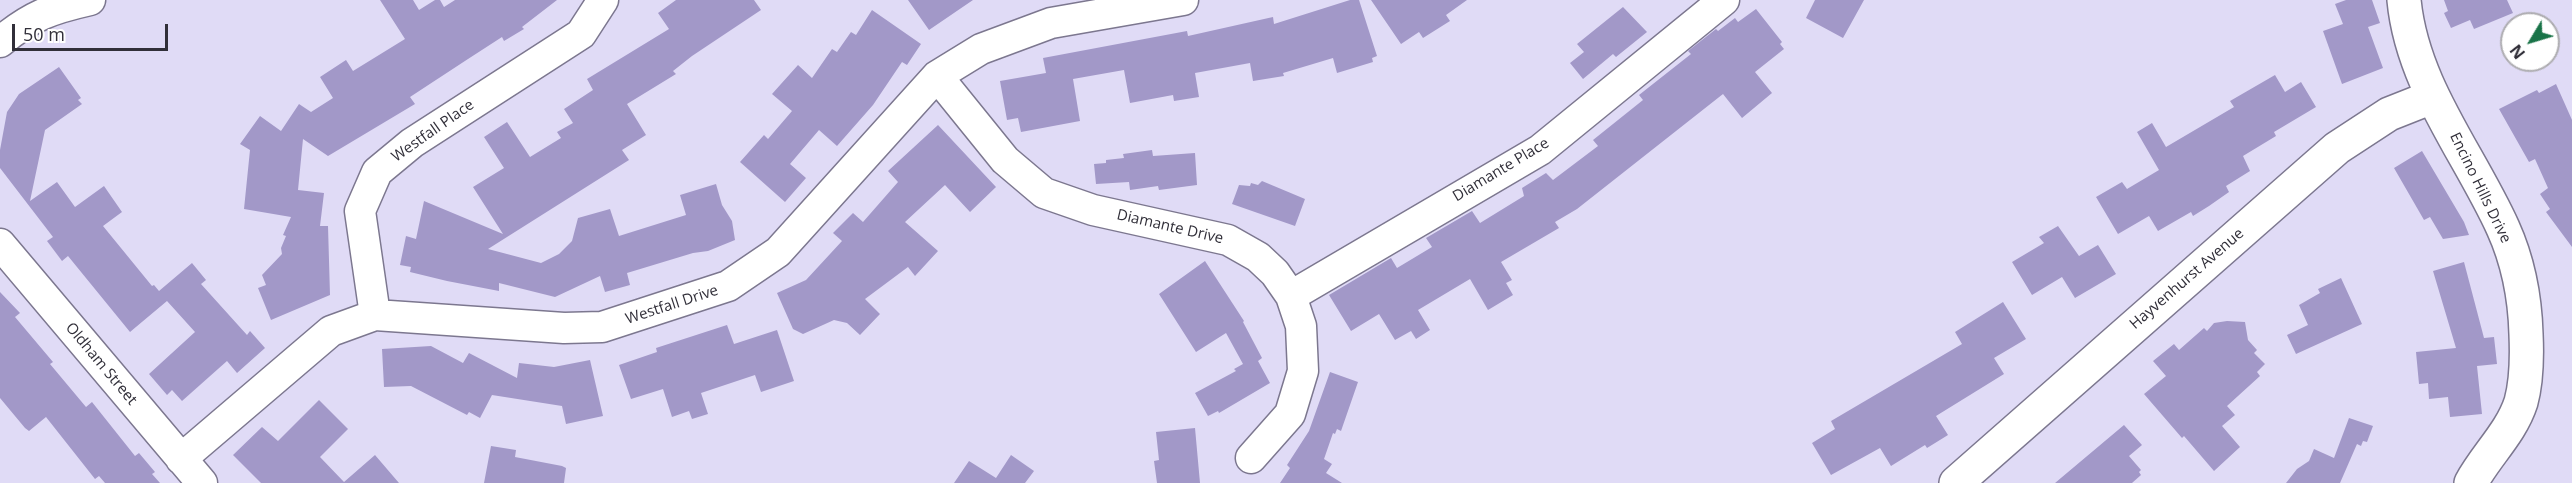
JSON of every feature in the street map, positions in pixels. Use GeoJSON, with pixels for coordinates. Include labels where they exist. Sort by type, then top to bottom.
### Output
{"type":"FeatureCollection","features":[{"type":"Feature","properties":{"kind":"main road","name":"Encino Hills Drive"},"geometry":{"type":"LineString","coordinates":[[2404,0],[2405,16],[2415,53],[2432,97],[2504,230],[2526,300],[2527,359],[2520,402],[2504,437],[2471,483]]}},
{"type":"Feature","properties":{"kind":"main road","name":"Hayvenhurst Avenue"},"geometry":{"type":"LineString","coordinates":[[1956,483],[2337,148],[2389,114],[2432,97]]}},
{"type":"Feature","properties":{"kind":"street"},"geometry":{"type":"LineString","coordinates":[[0,42],[23,22],[53,8],[90,0]]}},
{"type":"Feature","properties":{"kind":"street","name":"Westfall Place"},"geometry":{"type":"LineString","coordinates":[[375,315],[360,211],[377,172],[412,143],[581,34],[603,0]]}},
{"type":"Feature","properties":{"kind":"street","name":"Westfall Drive"},"geometry":{"type":"LineString","coordinates":[[181,459],[331,331],[375,315],[564,328],[602,327],[728,286],[778,252],[937,76],[981,49],[1051,23],[1183,0]]}},
{"type":"Feature","properties":{"kind":"street","name":"Diamante Place"},"geometry":{"type":"LineString","coordinates":[[1291,296],[1540,150],[1724,0]]}},
{"type":"Feature","properties":{"kind":"street","name":"Diamante Drive"},"geometry":{"type":"LineString","coordinates":[[937,76],[1005,160],[1044,194],[1093,210],[1228,240],[1258,257],[1275,273],[1291,296],[1301,326],[1303,371],[1290,414],[1251,458]]}},
{"type":"Feature","properties":{"kind":"street","name":"Oldham Street"},"geometry":{"type":"LineString","coordinates":[[0,244],[202,483]]}},
{"type":"Feature","properties":{"kind":"building"},"geometry":{"type":"Polygon","coordinates":[[[380,0],[413,0],[419,10],[435,0],[440,0],[444,7],[455,0],[557,0],[522,27],[524,29],[504,41],[502,37],[410,97],[415,104],[328,156],[303,139],[298,190],[324,193],[320,226],[328,226],[330,295],[271,320],[258,288],[266,285],[262,275],[282,254],[281,248],[286,236],[283,235],[291,217],[244,209],[250,150],[240,144],[260,116],[281,131],[299,104],[311,112],[333,98],[320,77],[346,60],[353,71],[405,39],[380,0]]]}},
{"type":"Feature","properties":{"kind":"building"},"geometry":{"type":"Polygon","coordinates":[[[676,0],[754,0],[761,10],[692,56],[673,71],[676,74],[627,104],[646,135],[622,150],[629,160],[488,249],[541,263],[559,254],[572,241],[578,218],[610,209],[619,236],[686,215],[680,195],[716,184],[722,205],[732,221],[735,240],[708,251],[693,253],[627,273],[630,285],[605,292],[600,276],[555,297],[499,283],[499,291],[447,281],[410,272],[411,267],[400,265],[406,236],[416,239],[424,201],[503,234],[473,187],[504,168],[484,137],[507,122],[530,157],[561,138],[557,132],[573,123],[564,109],[593,90],[587,79],[669,29],[658,13],[676,0]]]}},
{"type":"Feature","properties":{"kind":"building"},"geometry":{"type":"Polygon","coordinates":[[[908,0],[973,0],[929,30],[908,0]]]}},
{"type":"Feature","properties":{"kind":"building"},"geometry":{"type":"Polygon","coordinates":[[[1350,0],[1359,0],[1377,56],[1372,58],[1373,62],[1337,73],[1333,58],[1283,73],[1284,76],[1253,81],[1250,63],[1195,73],[1199,97],[1174,101],[1173,95],[1130,103],[1124,70],[1073,79],[1080,121],[1021,132],[1018,118],[1007,120],[1000,81],[1046,73],[1043,58],[1187,31],[1188,36],[1273,17],[1274,24],[1350,0]]]}},
{"type":"Feature","properties":{"kind":"building"},"geometry":{"type":"Polygon","coordinates":[[[1371,0],[1467,0],[1446,15],[1450,21],[1423,38],[1419,32],[1401,44],[1371,0]]]}},
{"type":"Feature","properties":{"kind":"building"},"geometry":{"type":"Polygon","coordinates":[[[1815,0],[1864,0],[1843,38],[1806,18],[1815,0]]]}},
{"type":"Feature","properties":{"kind":"building"},"geometry":{"type":"Polygon","coordinates":[[[2346,0],[2372,0],[2380,23],[2368,27],[2383,68],[2342,84],[2323,31],[2343,24],[2335,4],[2346,0]]]}},
{"type":"Feature","properties":{"kind":"building"},"geometry":{"type":"Polygon","coordinates":[[[2444,0],[2507,0],[2513,12],[2500,12],[2500,18],[2474,29],[2470,20],[2451,28],[2444,13],[2448,11],[2444,0]]]}},
{"type":"Feature","properties":{"kind":"building"},"geometry":{"type":"Polygon","coordinates":[[[1623,7],[1647,32],[1616,57],[1613,54],[1583,79],[1570,63],[1584,52],[1577,44],[1623,7]]]}},
{"type":"Feature","properties":{"kind":"building"},"geometry":{"type":"Polygon","coordinates":[[[1756,9],[1782,42],[1780,44],[1784,49],[1755,72],[1772,93],[1742,118],[1723,94],[1577,209],[1555,222],[1559,228],[1501,262],[1512,280],[1506,283],[1513,295],[1488,310],[1470,279],[1418,310],[1430,330],[1416,339],[1411,331],[1395,340],[1379,314],[1351,331],[1329,295],[1391,258],[1397,268],[1432,247],[1426,238],[1472,211],[1480,223],[1524,196],[1522,188],[1546,173],[1553,180],[1598,146],[1593,140],[1643,100],[1639,95],[1691,54],[1688,51],[1716,29],[1718,31],[1735,18],[1738,22],[1756,9]]]}},
{"type":"Feature","properties":{"kind":"building"},"geometry":{"type":"Polygon","coordinates":[[[872,10],[921,44],[907,65],[902,62],[873,105],[837,146],[819,130],[790,164],[806,178],[785,202],[740,162],[764,135],[768,139],[792,111],[772,94],[798,65],[812,78],[832,49],[837,52],[851,32],[856,35],[872,10]]]}},
{"type":"Feature","properties":{"kind":"building"},"geometry":{"type":"Polygon","coordinates":[[[59,67],[81,98],[78,100],[82,104],[45,130],[30,201],[57,182],[75,207],[104,186],[122,212],[103,226],[152,286],[154,285],[159,291],[192,263],[206,280],[201,284],[247,335],[250,331],[265,348],[237,373],[227,361],[182,401],[172,390],[167,395],[149,374],[195,332],[167,301],[130,332],[68,256],[62,261],[47,241],[53,237],[0,168],[0,150],[7,112],[19,94],[59,67]]]}},
{"type":"Feature","properties":{"kind":"building"},"geometry":{"type":"Polygon","coordinates":[[[2275,75],[2285,92],[2301,82],[2316,107],[2274,132],[2276,136],[2243,156],[2250,171],[2226,186],[2229,192],[2209,206],[2193,216],[2191,212],[2158,231],[2149,216],[2118,234],[2096,197],[2122,182],[2127,189],[2159,170],[2137,132],[2152,123],[2166,147],[2234,107],[2230,101],[2275,75]]]}},
{"type":"Feature","properties":{"kind":"building"},"geometry":{"type":"Polygon","coordinates":[[[2556,84],[2572,120],[2572,247],[2546,212],[2550,209],[2540,194],[2548,188],[2535,159],[2529,162],[2499,109],[2537,90],[2539,93],[2556,84]]]}},
{"type":"Feature","properties":{"kind":"building"},"geometry":{"type":"Polygon","coordinates":[[[938,125],[996,187],[970,212],[945,185],[905,222],[938,251],[915,276],[908,267],[865,299],[880,314],[860,335],[847,323],[834,320],[803,334],[793,329],[777,293],[806,280],[842,241],[833,233],[853,213],[863,222],[898,182],[888,171],[938,125]]]}},
{"type":"Feature","properties":{"kind":"building"},"geometry":{"type":"Polygon","coordinates":[[[1152,150],[1153,156],[1195,153],[1197,185],[1159,190],[1158,186],[1130,190],[1129,182],[1096,184],[1094,164],[1124,158],[1123,154],[1152,150]]]}},
{"type":"Feature","properties":{"kind":"building"},"geometry":{"type":"Polygon","coordinates":[[[2422,151],[2464,222],[2469,235],[2443,239],[2430,217],[2424,220],[2394,168],[2422,151]]]}},
{"type":"Feature","properties":{"kind":"building"},"geometry":{"type":"Polygon","coordinates":[[[1262,181],[1305,199],[1295,226],[1232,204],[1239,185],[1250,186],[1251,183],[1258,185],[1262,181]]]}},
{"type":"Feature","properties":{"kind":"building"},"geometry":{"type":"Polygon","coordinates":[[[2058,226],[2079,256],[2098,245],[2116,274],[2075,298],[2062,277],[2032,295],[2012,262],[2044,243],[2039,237],[2058,226]]]}},
{"type":"Feature","properties":{"kind":"building"},"geometry":{"type":"Polygon","coordinates":[[[1205,261],[1244,321],[1262,358],[1258,361],[1270,383],[1219,413],[1218,411],[1208,416],[1195,393],[1236,371],[1234,369],[1243,364],[1226,333],[1196,352],[1159,294],[1205,261]]]}},
{"type":"Feature","properties":{"kind":"building"},"geometry":{"type":"Polygon","coordinates":[[[2464,262],[2484,338],[2494,337],[2497,364],[2477,366],[2482,414],[2450,417],[2448,397],[2429,399],[2428,383],[2419,384],[2416,352],[2456,348],[2433,271],[2464,262]]]}},
{"type":"Feature","properties":{"kind":"building"},"geometry":{"type":"Polygon","coordinates":[[[2341,278],[2362,324],[2296,354],[2287,335],[2308,325],[2299,305],[2320,293],[2318,289],[2341,278]]]}},
{"type":"Feature","properties":{"kind":"building"},"geometry":{"type":"Polygon","coordinates":[[[0,292],[20,313],[15,317],[53,362],[50,364],[86,407],[92,402],[135,456],[139,453],[155,472],[152,474],[160,483],[105,483],[99,476],[95,479],[46,417],[29,431],[25,428],[0,398],[0,292]]]}},
{"type":"Feature","properties":{"kind":"building"},"geometry":{"type":"Polygon","coordinates":[[[2003,302],[2026,339],[1994,358],[2004,374],[1936,416],[1948,435],[1927,448],[1925,445],[1891,466],[1880,448],[1831,475],[1812,443],[1835,429],[1831,421],[1962,344],[1955,332],[2003,302]]]}},
{"type":"Feature","properties":{"kind":"building"},"geometry":{"type":"Polygon","coordinates":[[[2245,322],[2248,340],[2257,350],[2254,353],[2265,364],[2257,372],[2260,376],[2227,406],[2235,415],[2222,426],[2240,447],[2214,471],[2144,394],[2166,376],[2153,361],[2174,344],[2179,350],[2204,328],[2207,331],[2214,323],[2245,322]]]}},
{"type":"Feature","properties":{"kind":"building"},"geometry":{"type":"Polygon","coordinates":[[[727,325],[734,344],[777,330],[794,381],[761,392],[755,375],[701,393],[708,414],[692,419],[689,411],[672,417],[663,389],[631,399],[619,365],[657,352],[656,348],[727,325]]]}},
{"type":"Feature","properties":{"kind":"building"},"geometry":{"type":"Polygon","coordinates":[[[431,346],[463,363],[469,353],[517,378],[519,363],[554,367],[590,360],[603,416],[566,424],[562,406],[492,395],[480,418],[469,412],[467,415],[411,386],[384,387],[382,349],[431,346]]]}},
{"type":"Feature","properties":{"kind":"building"},"geometry":{"type":"Polygon","coordinates":[[[1330,372],[1358,382],[1341,431],[1337,429],[1335,434],[1333,433],[1324,459],[1332,464],[1326,473],[1342,483],[1280,483],[1290,468],[1287,465],[1309,431],[1330,372]]]}},
{"type":"Feature","properties":{"kind":"building"},"geometry":{"type":"Polygon","coordinates":[[[319,400],[348,429],[320,457],[344,482],[375,455],[399,483],[261,483],[233,455],[262,427],[278,441],[319,400]]]}},
{"type":"Feature","properties":{"kind":"building"},"geometry":{"type":"Polygon","coordinates":[[[2349,418],[2373,426],[2367,442],[2363,441],[2361,446],[2357,444],[2340,483],[2286,483],[2297,469],[2309,461],[2314,449],[2334,458],[2349,418]]]}},
{"type":"Feature","properties":{"kind":"building"},"geometry":{"type":"Polygon","coordinates":[[[2124,425],[2142,445],[2129,456],[2141,470],[2139,472],[2141,475],[2132,483],[2055,483],[2124,425]]]}},
{"type":"Feature","properties":{"kind":"building"},"geometry":{"type":"Polygon","coordinates":[[[1195,428],[1200,483],[1157,483],[1154,461],[1159,460],[1156,432],[1195,428]]]}},
{"type":"Feature","properties":{"kind":"building"},"geometry":{"type":"Polygon","coordinates":[[[491,446],[516,450],[515,457],[566,468],[564,483],[484,483],[491,446]]]}},
{"type":"Feature","properties":{"kind":"building"},"geometry":{"type":"Polygon","coordinates":[[[1011,455],[1034,471],[1025,483],[954,483],[969,461],[996,478],[1011,455]]]}}]}
